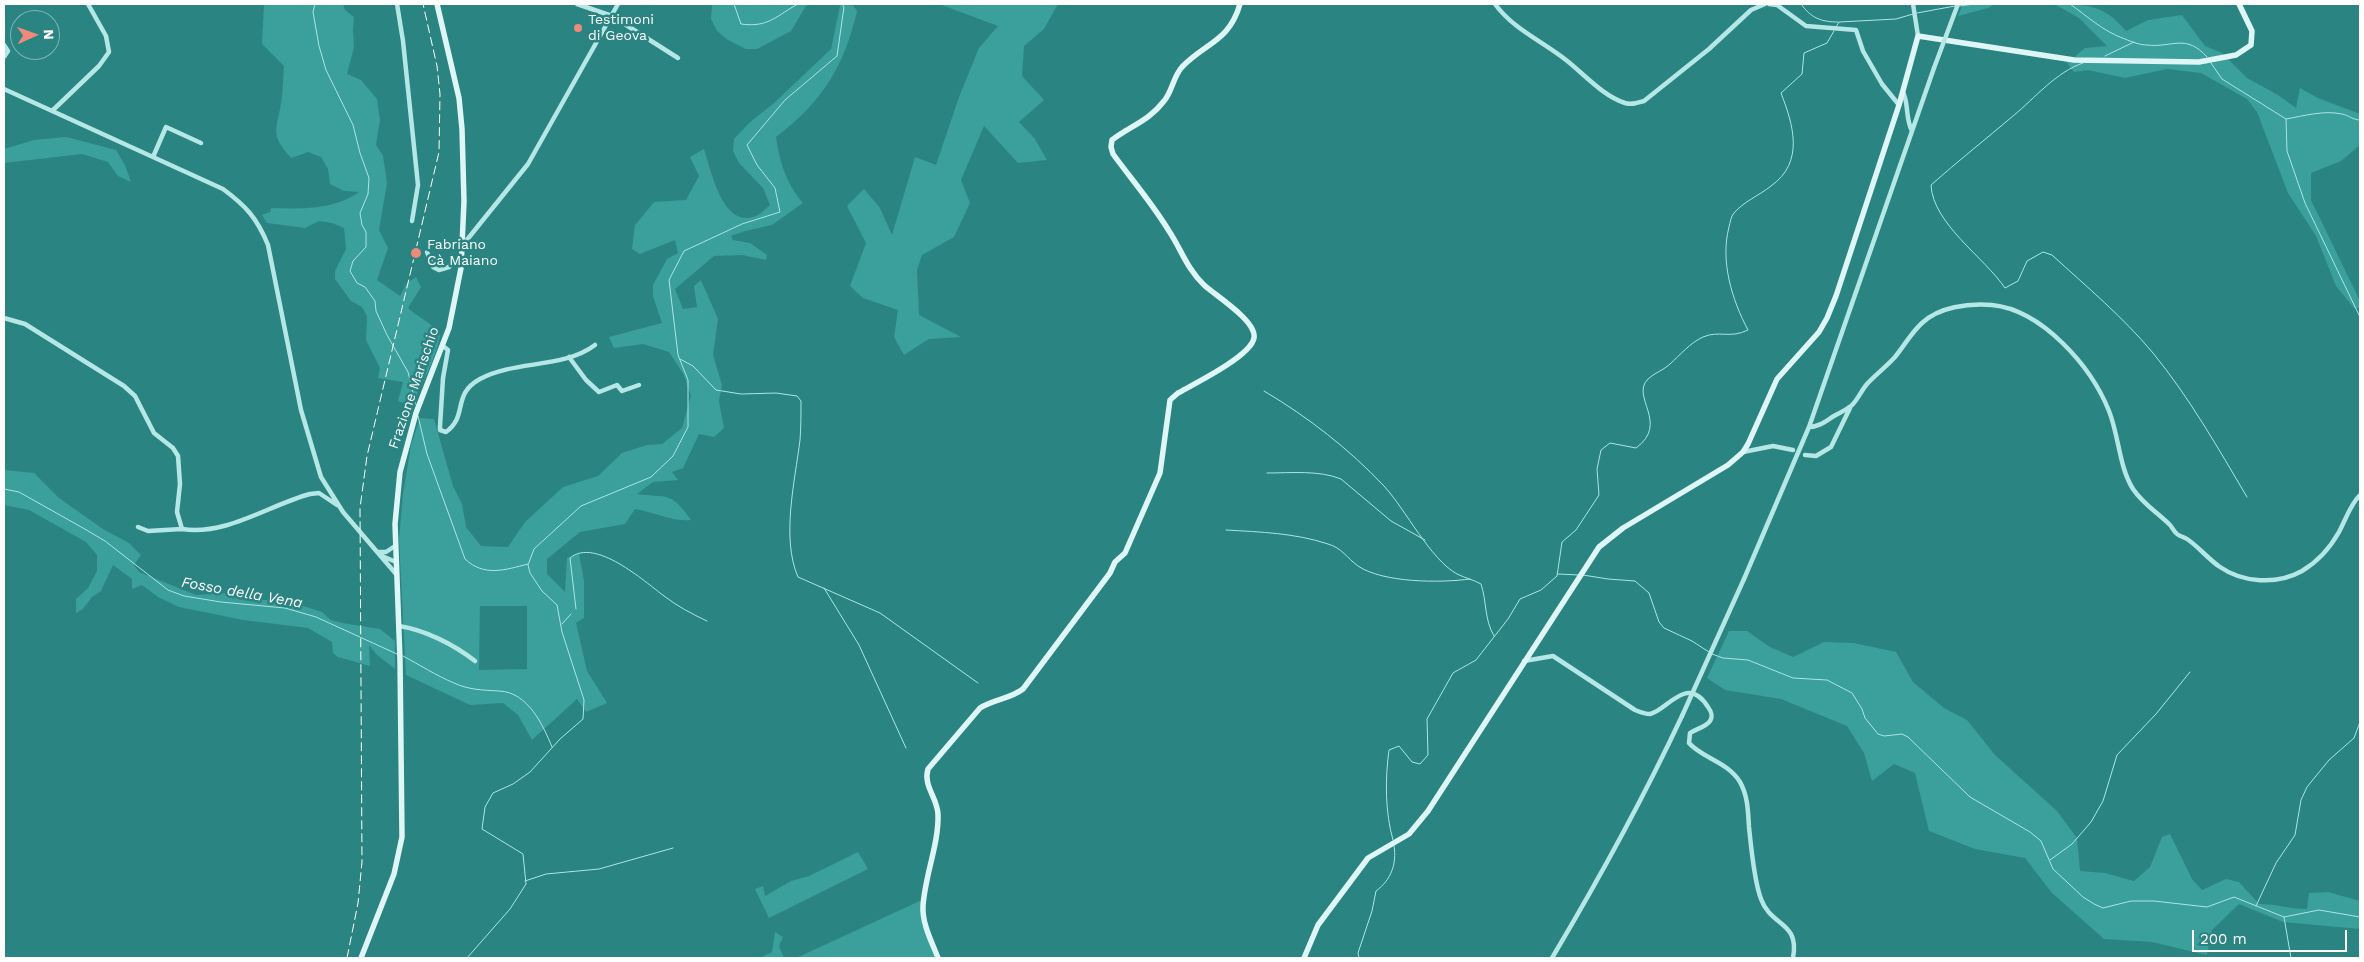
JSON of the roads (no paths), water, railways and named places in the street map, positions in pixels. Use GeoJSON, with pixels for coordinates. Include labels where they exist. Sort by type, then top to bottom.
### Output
{"type":"FeatureCollection","features":[{"type":"Feature","properties":{"kind":"street"},"geometry":{"type":"LineString","coordinates":[[52,111],[99,66],[108,52],[106,36],[88,4]]}},
{"type":"Feature","properties":{"kind":"street"},"geometry":{"type":"LineString","coordinates":[[397,4],[403,41],[418,185],[412,222]]}},
{"type":"Feature","properties":{"kind":"street","name":"Frazione Marischio"},"geometry":{"type":"LineString","coordinates":[[361,958],[394,874],[402,837],[400,657],[396,574],[398,488],[407,442],[443,346],[456,297],[462,256],[462,129],[459,98],[437,4]]}},
{"type":"Feature","properties":{"kind":"street"},"geometry":{"type":"LineString","coordinates":[[578,4],[612,16],[678,58]]}},
{"type":"Feature","properties":{"kind":"street"},"geometry":{"type":"LineString","coordinates":[[462,246],[528,164],[618,4]]}},
{"type":"Feature","properties":{"kind":"street"},"geometry":{"type":"LineString","coordinates":[[938,958],[926,927],[923,906],[938,813],[928,786],[926,777],[928,769],[980,708],[989,702],[1013,696],[1023,688],[1110,573],[1115,562],[1125,553],[1160,473],[1170,400],[1178,393],[1241,355],[1252,344],[1254,339],[1250,324],[1209,290],[1192,272],[1171,232],[1140,187],[1113,154],[1111,147],[1112,140],[1135,128],[1160,106],[1166,99],[1182,67],[1219,39],[1232,24],[1240,4]]}},
{"type":"Feature","properties":{"kind":"street"},"geometry":{"type":"LineString","coordinates":[[1495,4],[1510,21],[1566,60],[1609,95],[1627,103],[1636,104],[1644,100],[1709,50],[1751,10],[1767,4],[1776,5],[1806,26],[1856,30],[1859,32],[1864,51],[1882,84],[1899,104]]}},
{"type":"Feature","properties":{"kind":"street"},"geometry":{"type":"LineString","coordinates":[[1552,958],[1658,768],[1744,579],[1809,427],[1958,4]]}},
{"type":"Feature","properties":{"kind":"street"},"geometry":{"type":"LineString","coordinates":[[1918,36],[2074,60],[2206,61],[2236,56],[2251,45],[2252,31],[2239,4]]}},
{"type":"Feature","properties":{"kind":"street"},"geometry":{"type":"LineString","coordinates":[[1304,958],[1318,924],[1359,868],[1375,852],[1409,834],[1428,812],[1524,661],[1600,547],[1616,533],[1728,465],[1743,452],[1777,379],[1819,332],[1836,296],[1903,92],[1918,36],[1918,23],[1914,5]]}},
{"type":"Feature","properties":{"kind":"street"},"geometry":{"type":"LineString","coordinates":[[4,45],[8,51],[4,57]]}},
{"type":"Feature","properties":{"kind":"street"},"geometry":{"type":"LineString","coordinates":[[4,90],[223,189],[243,203],[260,225],[268,245],[301,410],[321,477],[340,508],[396,574]]}},
{"type":"Feature","properties":{"kind":"street"},"geometry":{"type":"LineString","coordinates":[[1903,92],[1907,100],[1908,124],[1912,131]]}},
{"type":"Feature","properties":{"kind":"street"},"geometry":{"type":"LineString","coordinates":[[153,157],[166,127],[200,143]]}},
{"type":"Feature","properties":{"kind":"street"},"geometry":{"type":"LineString","coordinates":[[427,252],[433,267],[439,270],[449,267],[462,256]]}},
{"type":"Feature","properties":{"kind":"street"},"geometry":{"type":"LineString","coordinates":[[1805,454],[1816,456],[1824,454],[1830,447],[1851,406],[1865,387],[1894,358],[1923,322],[1935,314],[1951,308],[1992,305],[2008,308],[2043,326],[2056,337],[2089,374],[2109,410],[2126,473],[2133,489],[2144,503],[2171,526],[2178,535],[2187,539],[2217,565],[2230,573],[2264,581],[2276,581],[2302,571],[2314,563],[2328,548],[2347,513],[2360,495]]}},
{"type":"Feature","properties":{"kind":"street"},"geometry":{"type":"LineString","coordinates":[[4,318],[25,324],[38,331],[124,386],[134,396],[154,432],[173,448],[178,456],[180,484],[177,512],[182,529]]}},
{"type":"Feature","properties":{"kind":"street"},"geometry":{"type":"LineString","coordinates":[[443,346],[448,350],[443,378],[440,426],[442,432],[450,429],[457,420],[464,391],[469,386],[495,372],[569,357],[588,350],[594,345]]}},
{"type":"Feature","properties":{"kind":"street"},"geometry":{"type":"LineString","coordinates":[[569,357],[586,380],[599,392],[617,385],[622,391],[639,385]]}},
{"type":"Feature","properties":{"kind":"street"},"geometry":{"type":"LineString","coordinates":[[1809,427],[1819,425],[1851,406]]}},
{"type":"Feature","properties":{"kind":"street"},"geometry":{"type":"LineString","coordinates":[[1743,452],[1772,446],[1793,450]]}},
{"type":"Feature","properties":{"kind":"street"},"geometry":{"type":"LineString","coordinates":[[138,527],[148,530],[193,530],[224,526],[291,499],[319,493],[340,508]]}},
{"type":"Feature","properties":{"kind":"street"},"geometry":{"type":"LineString","coordinates":[[377,551],[386,552],[396,546]]}},
{"type":"Feature","properties":{"kind":"street"},"geometry":{"type":"LineString","coordinates":[[377,551],[386,558],[396,562]]}},
{"type":"Feature","properties":{"kind":"street"},"geometry":{"type":"LineString","coordinates":[[399,626],[414,628],[475,661]]}},
{"type":"Feature","properties":{"kind":"street"},"geometry":{"type":"LineString","coordinates":[[1524,661],[1553,656],[1643,714],[1651,714],[1657,711],[1669,700],[1682,694],[1689,693],[1703,700],[1710,710],[1711,720],[1708,724],[1690,733],[1689,743],[1726,767],[1741,783],[1747,802],[1760,896],[1769,913],[1792,933],[1795,941],[1793,958]]}},
{"type":"Feature","properties":{"kind":"waterway"},"geometry":{"type":"LineString","coordinates":[[315,4],[313,12],[319,46],[326,70],[353,125],[369,178],[368,194],[360,213],[362,225],[366,232],[366,247],[353,261],[350,271],[357,283],[365,287],[375,301],[376,311],[387,335],[408,372],[416,405]]}},
{"type":"Feature","properties":{"kind":"waterway"},"geometry":{"type":"LineString","coordinates":[[734,4],[741,24],[751,25],[772,20],[798,4]]}},
{"type":"Feature","properties":{"kind":"waterway"},"geometry":{"type":"LineString","coordinates":[[467,958],[510,909],[526,884],[523,854],[482,829],[485,807],[493,793],[513,784],[530,772],[560,739],[583,719],[584,700],[562,632],[557,605],[542,591],[530,573],[528,565],[534,549],[581,506],[651,477],[673,456],[688,427],[688,380],[678,355],[669,280],[684,251],[742,224],[780,212],[775,188],[757,165],[747,145],[785,100],[837,56],[844,7],[842,4]]}},
{"type":"Feature","properties":{"kind":"waterway"},"geometry":{"type":"LineString","coordinates":[[1801,4],[1809,13],[1817,18],[1838,22]]}},
{"type":"Feature","properties":{"kind":"waterway"},"geometry":{"type":"LineString","coordinates":[[1959,6],[1975,4]]}},
{"type":"Feature","properties":{"kind":"waterway"},"geometry":{"type":"LineString","coordinates":[[2070,4],[2117,36],[2142,44],[2185,43],[2192,45],[2207,57]]}},
{"type":"Feature","properties":{"kind":"waterway"},"geometry":{"type":"LineString","coordinates":[[1917,13],[1955,6]]}},
{"type":"Feature","properties":{"kind":"waterway"},"geometry":{"type":"LineString","coordinates":[[1836,27],[1839,22],[1896,19],[1913,14]]}},
{"type":"Feature","properties":{"kind":"waterway"},"geometry":{"type":"LineString","coordinates":[[1393,840],[1388,818],[1386,795],[1389,750],[1399,746],[1412,762],[1420,764],[1428,755],[1427,719],[1453,673],[1476,660],[1508,619],[1520,599],[1541,590],[1557,576],[1562,542],[1576,530],[1599,495],[1597,469],[1601,450],[1610,443],[1636,448],[1646,439],[1650,429],[1650,420],[1643,394],[1644,386],[1648,379],[1668,366],[1689,346],[1703,337],[1714,334],[1736,334],[1748,330],[1737,306],[1729,280],[1726,253],[1731,220],[1733,214],[1738,209],[1767,189],[1782,176],[1789,166],[1792,154],[1792,130],[1781,93],[1802,74],[1804,53],[1827,43],[1834,31]]}},
{"type":"Feature","properties":{"kind":"waterway"},"geometry":{"type":"LineString","coordinates":[[2105,56],[2134,42]]}},
{"type":"Feature","properties":{"kind":"waterway"},"geometry":{"type":"LineString","coordinates":[[2083,63],[2073,67],[2046,86],[1931,185],[1934,199],[1940,213],[1950,227],[2005,288],[2018,281],[2027,261],[2043,252],[2052,255],[2104,302],[2153,353],[2179,387],[2247,497]]}},
{"type":"Feature","properties":{"kind":"waterway"},"geometry":{"type":"LineString","coordinates":[[2211,63],[2222,79],[2286,119],[2314,114],[2335,113],[2360,120]]}},
{"type":"Feature","properties":{"kind":"waterway"},"geometry":{"type":"LineString","coordinates":[[2286,119],[2287,151],[2305,203],[2360,317]]}},
{"type":"Feature","properties":{"kind":"waterway"},"geometry":{"type":"LineString","coordinates":[[680,359],[693,366],[716,390],[741,394],[776,393],[797,396],[801,401],[800,435],[791,509],[790,545],[798,577],[880,613],[978,683]]}},
{"type":"Feature","properties":{"kind":"waterway"},"geometry":{"type":"LineString","coordinates":[[1264,391],[1312,423],[1357,459],[1384,486],[1437,557],[1457,574],[1481,584],[1487,617],[1494,636]]}},
{"type":"Feature","properties":{"kind":"waterway"},"geometry":{"type":"LineString","coordinates":[[418,416],[427,454],[465,559],[472,565],[487,570],[503,570],[528,564]]}},
{"type":"Feature","properties":{"kind":"waterway"},"geometry":{"type":"LineString","coordinates":[[1267,473],[1314,473],[1341,479],[1391,521],[1425,540]]}},
{"type":"Feature","properties":{"kind":"waterway","name":"Fosso della Vena"},"geometry":{"type":"LineString","coordinates":[[4,489],[19,492],[105,541],[168,590],[184,596],[221,602],[285,608],[316,617],[397,654]]}},
{"type":"Feature","properties":{"kind":"waterway"},"geometry":{"type":"LineString","coordinates":[[1226,530],[1277,534],[1316,540],[1337,548],[1358,566],[1382,576],[1428,581],[1470,579]]}},
{"type":"Feature","properties":{"kind":"waterway"},"geometry":{"type":"LineString","coordinates":[[576,609],[570,558],[580,553],[592,553],[619,564],[674,603],[707,621]]}},
{"type":"Feature","properties":{"kind":"waterway"},"geometry":{"type":"LineString","coordinates":[[1558,574],[1579,575]]}},
{"type":"Feature","properties":{"kind":"waterway"},"geometry":{"type":"LineString","coordinates":[[1583,575],[1635,581],[1649,593],[1659,622],[1664,628],[1692,641],[1709,652]]}},
{"type":"Feature","properties":{"kind":"waterway"},"geometry":{"type":"LineString","coordinates":[[824,588],[859,645],[906,748]]}},
{"type":"Feature","properties":{"kind":"waterway"},"geometry":{"type":"LineString","coordinates":[[562,624],[571,614]]}},
{"type":"Feature","properties":{"kind":"waterway"},"geometry":{"type":"LineString","coordinates":[[1712,654],[1723,658],[1748,660],[1793,678],[1827,680],[1852,693],[1865,718],[1878,734],[1884,736],[1902,734],[1908,737],[1970,797],[2030,832],[2041,841],[2053,869],[2083,897],[2103,908],[2131,901],[2154,901],[2207,907],[2234,897],[2284,917],[2319,910],[2360,917]]}},
{"type":"Feature","properties":{"kind":"waterway","name":"Fosso della Vena"},"geometry":{"type":"LineString","coordinates":[[403,656],[441,677],[465,687],[499,691],[518,697],[533,711],[552,747]]}},
{"type":"Feature","properties":{"kind":"waterway"},"geometry":{"type":"LineString","coordinates":[[2050,860],[2072,844],[2091,822],[2103,801],[2117,755],[2156,714],[2190,672]]}},
{"type":"Feature","properties":{"kind":"waterway"},"geometry":{"type":"LineString","coordinates":[[2256,906],[2276,863],[2295,835],[2301,800],[2307,787],[2329,760],[2354,738],[2360,722]]}},
{"type":"Feature","properties":{"kind":"waterway"},"geometry":{"type":"LineString","coordinates":[[1359,958],[1358,953],[1372,911],[1376,891],[1386,882],[1394,865],[1394,846]]}},
{"type":"Feature","properties":{"kind":"waterway"},"geometry":{"type":"LineString","coordinates":[[525,881],[546,874],[599,869],[673,848]]}},
{"type":"Feature","properties":{"kind":"waterway"},"geometry":{"type":"LineString","coordinates":[[2284,917],[2291,958]]}},
{"type":"Feature","properties":{"kind":"railway"},"geometry":{"type":"LineString","coordinates":[[347,958],[358,903],[362,862],[360,508],[367,456],[439,152],[440,94],[437,66],[423,4]]}},
{"type":"Feature","properties":{"kind":"place","name":"Testimoni di Geova"},"geometry":{"type":"Point","coordinates":[578,28]}},
{"type":"Feature","properties":{"kind":"place","name":"Fabriano Cà Maiano"},"geometry":{"type":"Point","coordinates":[416,253]}}]}
